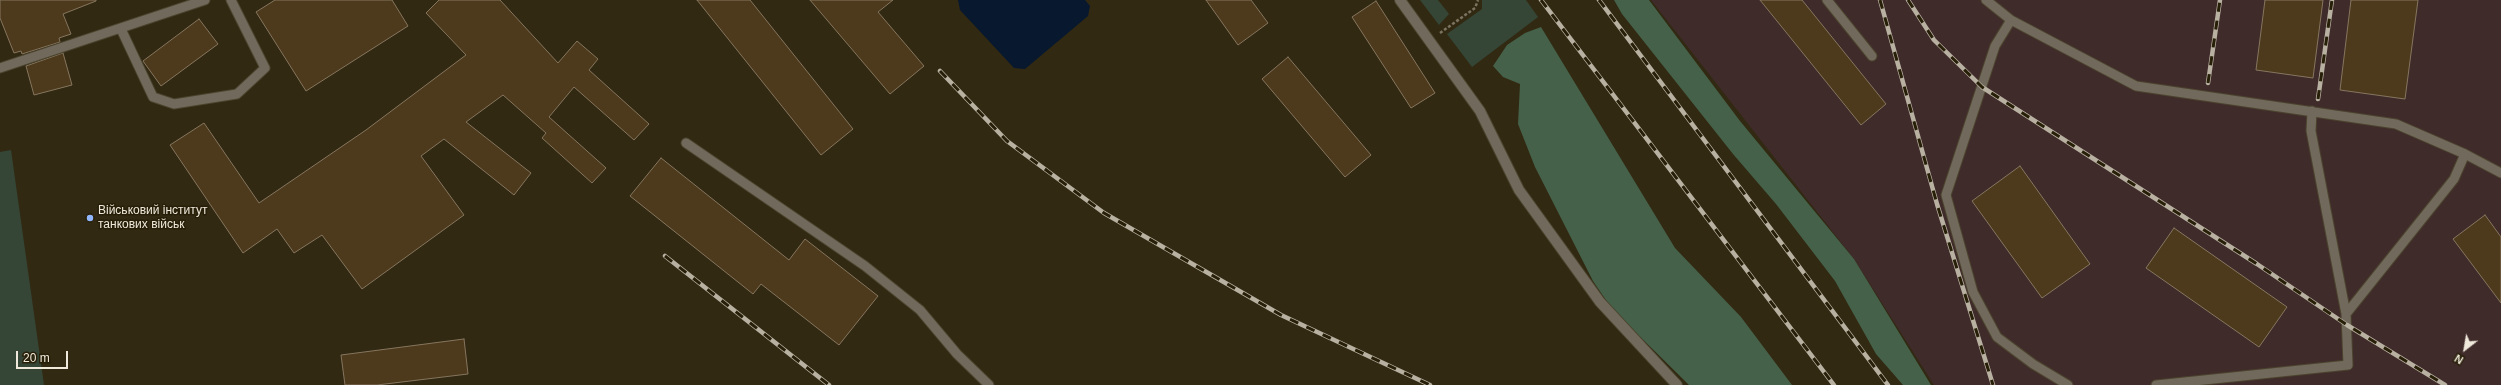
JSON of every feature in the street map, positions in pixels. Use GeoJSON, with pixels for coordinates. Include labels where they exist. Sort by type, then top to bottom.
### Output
{"type":"FeatureCollection","features":[{"type":"Feature","properties":{"kind":"street"},"geometry":{"type":"LineString","coordinates":[[1400,0],[1480,111],[1519,190],[1600,302],[1676,385]]}},
{"type":"Feature","properties":{"kind":"lane"},"geometry":{"type":"LineString","coordinates":[[0,68],[205,0]]}},
{"type":"Feature","properties":{"kind":"lane"},"geometry":{"type":"LineString","coordinates":[[121,28],[153,98],[174,104],[237,94],[265,68],[231,0]]}},
{"type":"Feature","properties":{"kind":"lane"},"geometry":{"type":"LineString","coordinates":[[1827,0],[1872,56]]}},
{"type":"Feature","properties":{"kind":"lane"},"geometry":{"type":"LineString","coordinates":[[1986,0],[2011,20],[2136,86],[2396,124],[2465,154],[2501,173]]}},
{"type":"Feature","properties":{"kind":"lane"},"geometry":{"type":"LineString","coordinates":[[2011,20],[1995,46],[1946,195],[1973,292],[1997,337],[2033,364],[2068,385]]}},
{"type":"Feature","properties":{"kind":"lane"},"geometry":{"type":"LineString","coordinates":[[2156,385],[2348,365],[2346,314],[2311,131],[2312,111]]}},
{"type":"Feature","properties":{"kind":"lane"},"geometry":{"type":"LineString","coordinates":[[686,143],[865,266],[914,305],[957,354],[989,385]]}},
{"type":"Feature","properties":{"kind":"lane"},"geometry":{"type":"LineString","coordinates":[[2346,314],[2454,178],[2465,154]]}},
{"type":"Feature","properties":{"kind":"path"},"geometry":{"type":"LineString","coordinates":[[1429,40],[1475,8],[1478,0]]}},
{"type":"Feature","properties":{"kind":"shaded area"},"geometry":{"type":"Polygon","coordinates":[[[1651,0],[2501,0],[2501,385],[1934,385],[1854,259],[1651,0]]]}},
{"type":"Feature","properties":{"kind":"green space"},"geometry":{"type":"Polygon","coordinates":[[[1420,0],[1438,0],[1449,14],[1439,25],[1420,0]]]}},
{"type":"Feature","properties":{"kind":"green space"},"geometry":{"type":"Polygon","coordinates":[[[1482,0],[1526,0],[1538,17],[1472,67],[1447,34],[1482,9],[1482,0]]]}},
{"type":"Feature","properties":{"kind":"green space"},"geometry":{"type":"Polygon","coordinates":[[[1614,0],[1649,0],[1740,121],[1854,259],[1931,385],[1903,385],[1876,354],[1835,281],[1776,204],[1733,154],[1622,14],[1614,0]]]}},
{"type":"Feature","properties":{"kind":"green space"},"geometry":{"type":"Polygon","coordinates":[[[1541,27],[1675,248],[1741,317],[1792,385],[1689,385],[1612,309],[1593,281],[1535,167],[1518,124],[1520,84],[1503,77],[1493,66],[1507,45],[1525,33],[1541,27]]]}},
{"type":"Feature","properties":{"kind":"green space"},"geometry":{"type":"Polygon","coordinates":[[[11,150],[44,385],[0,385],[0,152],[11,150]]]}},
{"type":"Feature","properties":{"kind":"water"},"geometry":{"type":"Polygon","coordinates":[[[958,0],[1085,0],[1090,6],[1088,16],[1025,69],[1014,68],[960,10],[958,0]]]}},
{"type":"Feature","properties":{"kind":"building"},"geometry":{"type":"Polygon","coordinates":[[[0,0],[96,1],[63,14],[71,34],[59,38],[60,42],[22,54],[21,51],[14,53],[0,18],[0,0]]]}},
{"type":"Feature","properties":{"kind":"building"},"geometry":{"type":"Polygon","coordinates":[[[275,0],[392,0],[408,26],[306,91],[256,12],[275,0]]]}},
{"type":"Feature","properties":{"kind":"building"},"geometry":{"type":"Polygon","coordinates":[[[439,0],[500,0],[558,63],[577,41],[598,59],[589,70],[649,124],[634,140],[574,87],[549,117],[606,168],[592,183],[542,138],[546,133],[503,95],[466,122],[531,173],[514,195],[444,139],[421,156],[464,215],[362,289],[322,235],[294,253],[277,229],[243,253],[170,145],[204,123],[259,203],[366,130],[466,55],[426,13],[439,0]]]}},
{"type":"Feature","properties":{"kind":"building"},"geometry":{"type":"Polygon","coordinates":[[[697,0],[750,0],[853,129],[821,155],[697,0]]]}},
{"type":"Feature","properties":{"kind":"building"},"geometry":{"type":"Polygon","coordinates":[[[810,0],[893,0],[878,12],[924,66],[890,94],[810,0]]]}},
{"type":"Feature","properties":{"kind":"building"},"geometry":{"type":"Polygon","coordinates":[[[1206,0],[1251,0],[1268,23],[1238,45],[1206,0]]]}},
{"type":"Feature","properties":{"kind":"building"},"geometry":{"type":"Polygon","coordinates":[[[1760,0],[1802,0],[1886,104],[1861,125],[1760,0]]]}},
{"type":"Feature","properties":{"kind":"building"},"geometry":{"type":"Polygon","coordinates":[[[2265,0],[2323,0],[2313,78],[2256,70],[2265,0]]]}},
{"type":"Feature","properties":{"kind":"building"},"geometry":{"type":"Polygon","coordinates":[[[2351,0],[2418,0],[2405,99],[2340,90],[2351,0]]]}},
{"type":"Feature","properties":{"kind":"building"},"geometry":{"type":"Polygon","coordinates":[[[1376,1],[1435,93],[1411,108],[1352,17],[1376,1]]]}},
{"type":"Feature","properties":{"kind":"building"},"geometry":{"type":"Polygon","coordinates":[[[199,19],[218,44],[161,86],[143,61],[199,19]]]}},
{"type":"Feature","properties":{"kind":"building"},"geometry":{"type":"Polygon","coordinates":[[[63,53],[72,85],[34,95],[26,66],[63,53]]]}},
{"type":"Feature","properties":{"kind":"building"},"geometry":{"type":"Polygon","coordinates":[[[1288,57],[1371,155],[1345,177],[1262,79],[1288,57]]]}},
{"type":"Feature","properties":{"kind":"building"},"geometry":{"type":"Polygon","coordinates":[[[661,158],[789,260],[805,239],[878,296],[839,345],[761,284],[753,294],[630,196],[661,158]]]}},
{"type":"Feature","properties":{"kind":"building"},"geometry":{"type":"Polygon","coordinates":[[[2020,166],[2090,264],[2042,298],[1972,201],[2020,166]]]}},
{"type":"Feature","properties":{"kind":"building"},"geometry":{"type":"Polygon","coordinates":[[[2485,215],[2501,237],[2501,303],[2453,239],[2485,215]]]}},
{"type":"Feature","properties":{"kind":"building"},"geometry":{"type":"Polygon","coordinates":[[[2174,228],[2287,307],[2259,347],[2146,268],[2174,228]]]}},
{"type":"Feature","properties":{"kind":"building"},"geometry":{"type":"Polygon","coordinates":[[[464,339],[468,374],[377,385],[345,385],[341,355],[464,339]]]}},
{"type":"Feature","properties":{"kind":"railway"},"geometry":{"type":"LineString","coordinates":[[1541,0],[1834,385]]}},
{"type":"Feature","properties":{"kind":"railway"},"geometry":{"type":"LineString","coordinates":[[1599,0],[1888,385]]}},
{"type":"Feature","properties":{"kind":"railway"},"geometry":{"type":"LineString","coordinates":[[1880,0],[1937,204],[1993,385]]}},
{"type":"Feature","properties":{"kind":"railway"},"geometry":{"type":"LineString","coordinates":[[1908,0],[1934,40],[1982,87],[2257,264],[2347,325],[2445,385]]}},
{"type":"Feature","properties":{"kind":"railway"},"geometry":{"type":"LineString","coordinates":[[2208,83],[2220,0]]}},
{"type":"Feature","properties":{"kind":"railway"},"geometry":{"type":"LineString","coordinates":[[2318,99],[2332,0]]}},
{"type":"Feature","properties":{"kind":"railway"},"geometry":{"type":"LineString","coordinates":[[940,71],[1007,141],[1104,213],[1281,315],[1430,385]]}},
{"type":"Feature","properties":{"kind":"railway"},"geometry":{"type":"LineString","coordinates":[[665,256],[829,385]]}},
{"type":"Feature","properties":{"kind":"place","name":"Військовий інститут танкових військ"},"geometry":{"type":"Point","coordinates":[90,218]}}]}
